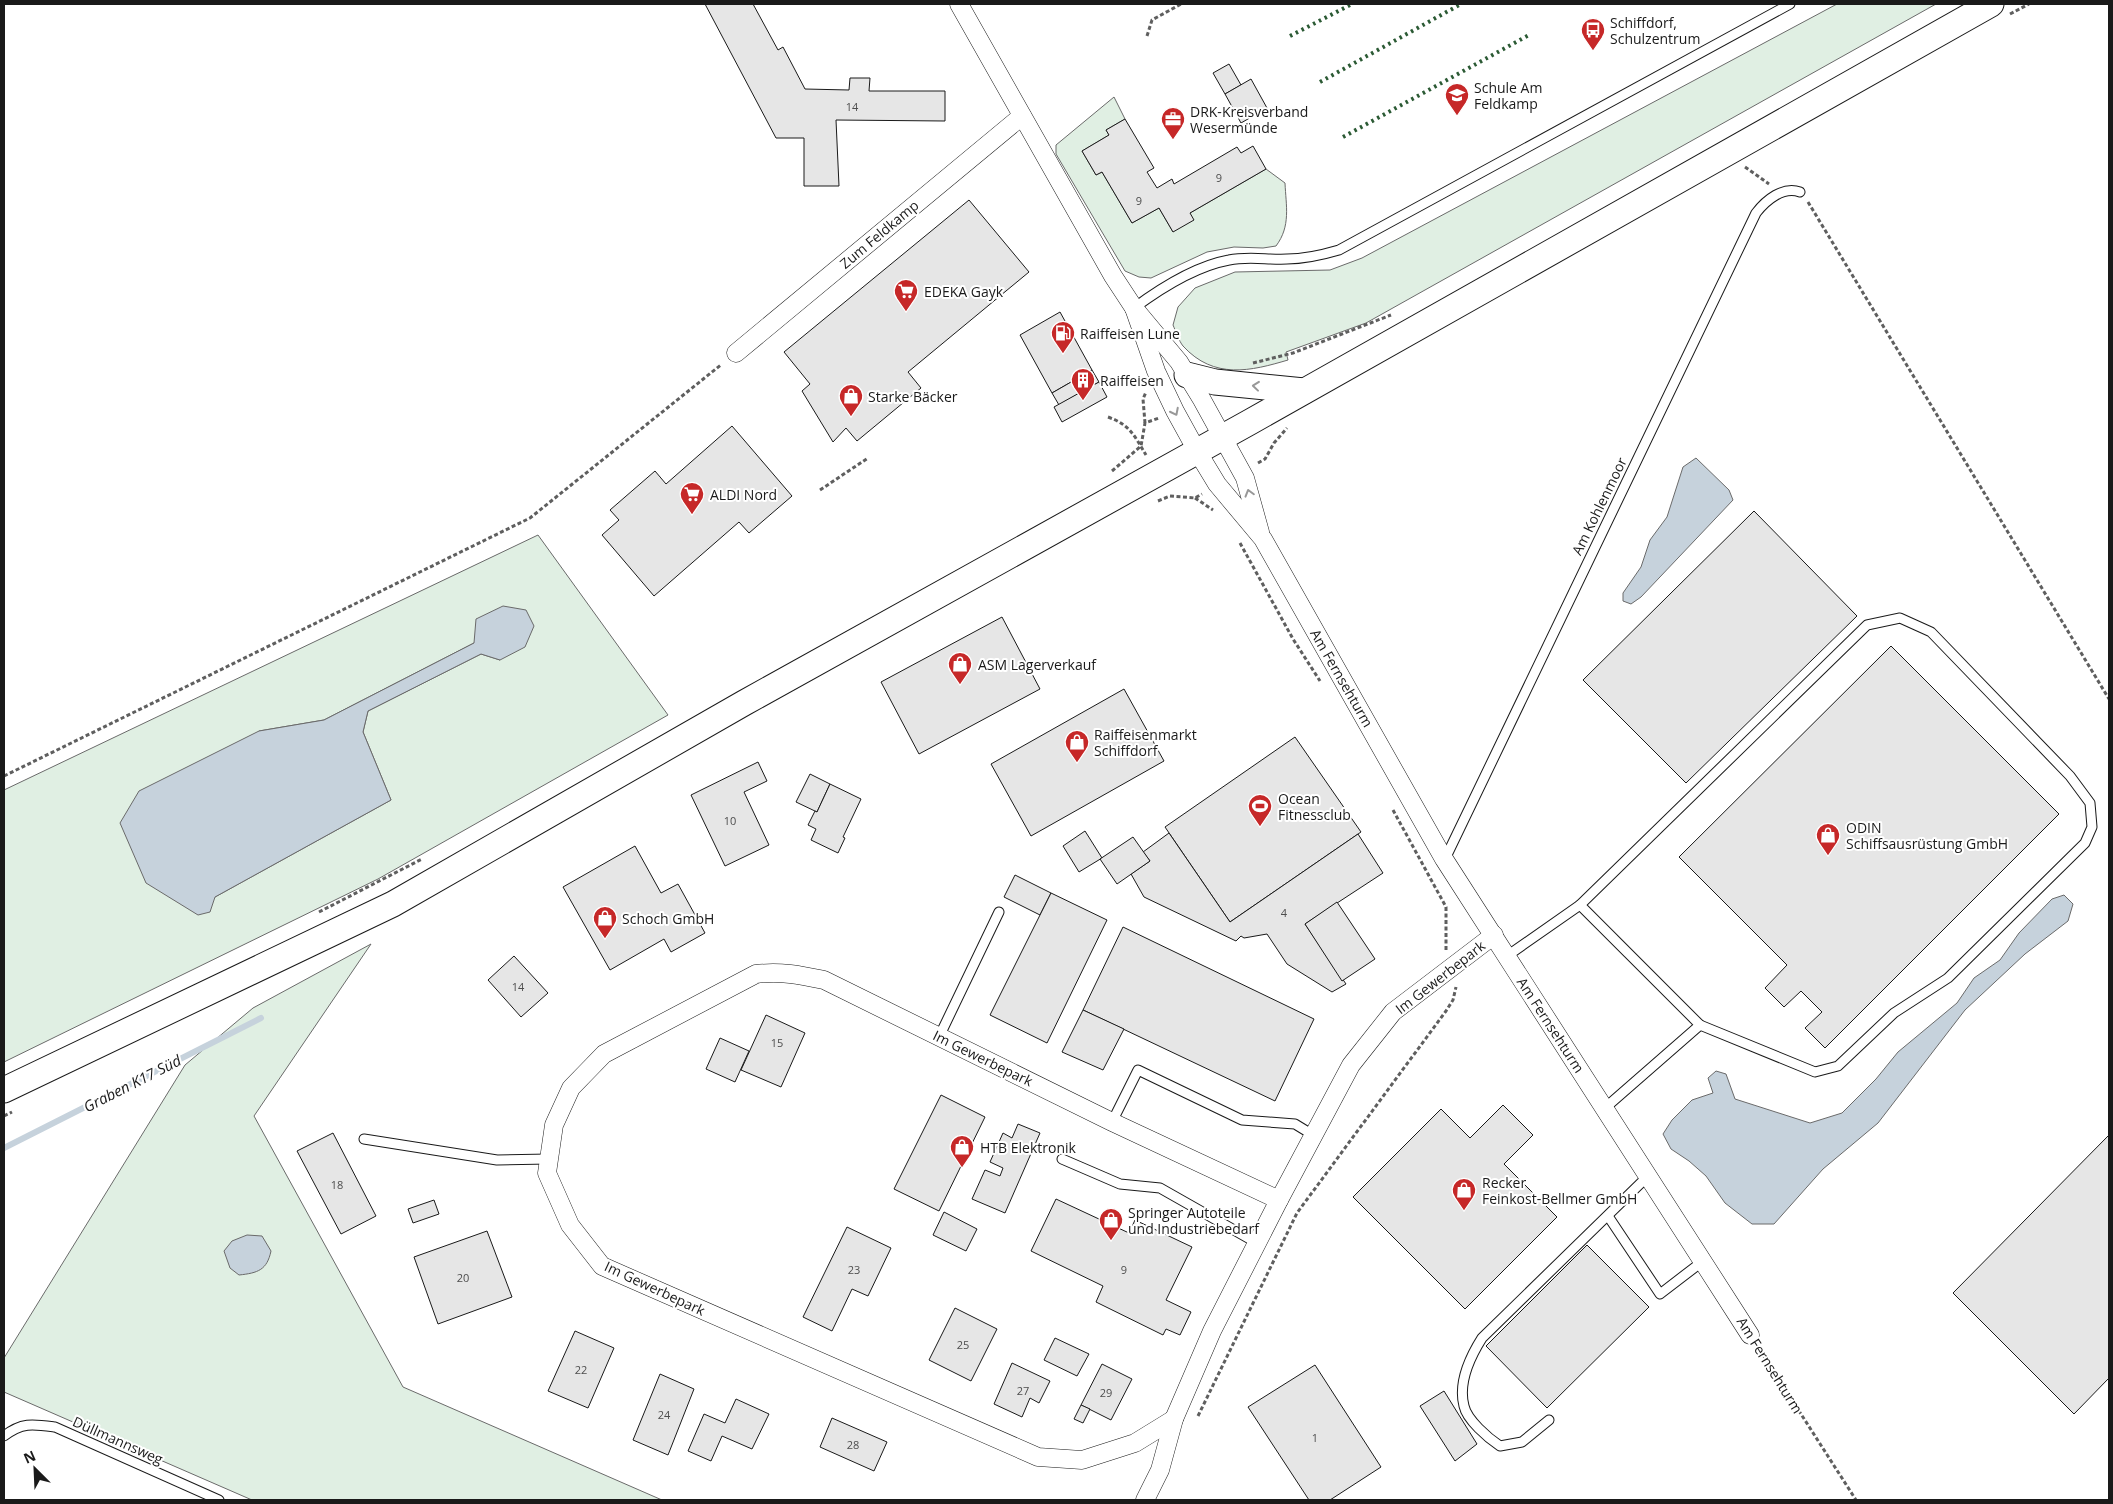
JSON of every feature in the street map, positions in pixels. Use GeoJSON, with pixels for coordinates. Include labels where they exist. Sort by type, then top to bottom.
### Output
{"type":"FeatureCollection","features":[{"type":"Feature","properties":{"kind":"main road"},"geometry":{"type":"LineString","coordinates":[[4,1090],[393,904],[752,698],[1222,437],[1991,4]]}},
{"type":"Feature","properties":{"kind":"main road"},"geometry":{"type":"LineString","coordinates":[[1187,375],[1215,382],[1304,391]]}},
{"type":"Feature","properties":{"kind":"street"},"geometry":{"type":"LineString","coordinates":[[959,4],[1105,262],[1134,308],[1179,362],[1222,437]]}},
{"type":"Feature","properties":{"kind":"street","name":"Zum Feldkamp"},"geometry":{"type":"LineString","coordinates":[[736,353],[1022,116]]}},
{"type":"Feature","properties":{"kind":"street"},"geometry":{"type":"LineString","coordinates":[[1134,308],[1156,371],[1197,451]]}},
{"type":"Feature","properties":{"kind":"street","name":"Am Fernsehturm"},"geometry":{"type":"LineString","coordinates":[[1222,437],[1245,478],[1263,540]]}},
{"type":"Feature","properties":{"kind":"street","name":"Am Fernsehturm"},"geometry":{"type":"LineString","coordinates":[[1197,451],[1217,484],[1263,540],[1444,859],[1750,1335]]}},
{"type":"Feature","properties":{"kind":"street","name":"Im Gewerbepark"},"geometry":{"type":"LineString","coordinates":[[1279,1200],[1112,1122],[824,980],[776,971],[756,974],[604,1054],[572,1088],[554,1125],[547,1173],[570,1226],[602,1266],[1038,1456],[1082,1460],[1135,1443],[1174,1419],[1212,1331],[1351,1065],[1393,1012],[1494,935]]}},
{"type":"Feature","properties":{"kind":"street"},"geometry":{"type":"LineString","coordinates":[[1145,1500],[1160,1470],[1174,1419]]}},
{"type":"Feature","properties":{"kind":"lane"},"geometry":{"type":"LineString","coordinates":[[1134,308],[1146,299],[1204,268],[1229,260],[1287,259],[1317,256],[1339,250],[1790,4]]}},
{"type":"Feature","properties":{"kind":"lane","name":"Am Kohlenmoor"},"geometry":{"type":"LineString","coordinates":[[1444,859],[1756,212],[1767,200],[1782,193],[1793,190],[1800,192]]}},
{"type":"Feature","properties":{"kind":"lane"},"geometry":{"type":"LineString","coordinates":[[1507,956],[1580,905],[1867,625],[1900,618],[1931,632],[2070,776],[2090,803],[2092,827],[2085,843],[1948,978],[1894,1013],[1838,1066],[1815,1072],[1700,1025],[1580,905]]}},
{"type":"Feature","properties":{"kind":"lane"},"geometry":{"type":"LineString","coordinates":[[939,1037],[999,912]]}},
{"type":"Feature","properties":{"kind":"lane"},"geometry":{"type":"LineString","coordinates":[[1605,1108],[1700,1025]]}},
{"type":"Feature","properties":{"kind":"lane"},"geometry":{"type":"LineString","coordinates":[[1112,1122],[1138,1070],[1242,1120],[1295,1124],[1313,1135]]}},
{"type":"Feature","properties":{"kind":"lane"},"geometry":{"type":"LineString","coordinates":[[364,1139],[497,1160],[549,1159]]}},
{"type":"Feature","properties":{"kind":"lane"},"geometry":{"type":"LineString","coordinates":[[1062,1159],[1120,1184],[1160,1188],[1257,1242]]}},
{"type":"Feature","properties":{"kind":"lane"},"geometry":{"type":"LineString","coordinates":[[1549,1420],[1522,1442],[1500,1446],[1483,1434],[1464,1406],[1463,1380],[1471,1354],[1482,1338],[1648,1176]]}},
{"type":"Feature","properties":{"kind":"lane"},"geometry":{"type":"LineString","coordinates":[[1608,1216],[1660,1294],[1703,1261]]}},
{"type":"Feature","properties":{"kind":"lane","name":"Düllmannsweg"},"geometry":{"type":"LineString","coordinates":[[4,1436],[14,1429],[29,1424],[55,1427],[219,1500]]}},
{"type":"Feature","properties":{"kind":"path"},"geometry":{"type":"LineString","coordinates":[[1147,36],[1152,20],[1182,4]]}},
{"type":"Feature","properties":{"kind":"path"},"geometry":{"type":"LineString","coordinates":[[1743,165],[1782,193]]}},
{"type":"Feature","properties":{"kind":"path"},"geometry":{"type":"LineString","coordinates":[[1800,192],[1811,206],[2109,699]]}},
{"type":"Feature","properties":{"kind":"path"},"geometry":{"type":"LineString","coordinates":[[1244,362],[1253,363],[1293,353],[1397,312]]}},
{"type":"Feature","properties":{"kind":"path"},"geometry":{"type":"LineString","coordinates":[[4,776],[530,518],[736,353]]}},
{"type":"Feature","properties":{"kind":"path"},"geometry":{"type":"LineString","coordinates":[[1105,475],[1114,470],[1141,446],[1145,423],[1175,411]]}},
{"type":"Feature","properties":{"kind":"path"},"geometry":{"type":"LineString","coordinates":[[1108,417],[1122,423],[1134,434],[1141,446]]}},
{"type":"Feature","properties":{"kind":"path"},"geometry":{"type":"LineString","coordinates":[[820,490],[868,458]]}},
{"type":"Feature","properties":{"kind":"path"},"geometry":{"type":"LineString","coordinates":[[1195,498],[1216,512]]}},
{"type":"Feature","properties":{"kind":"path"},"geometry":{"type":"LineString","coordinates":[[1238,539],[1293,639]]}},
{"type":"Feature","properties":{"kind":"path"},"geometry":{"type":"LineString","coordinates":[[313,915],[426,857]]}},
{"type":"Feature","properties":{"kind":"path","name":"Am Fernsehturm"},"geometry":{"type":"LineString","coordinates":[[1750,1335],[1856,1500]]}},
{"type":"Feature","properties":{"kind":"green space"},"geometry":{"type":"Polygon","coordinates":[[[1837,4],[1936,4],[1366,323],[1286,352],[1288,360],[1247,369],[1233,370],[1220,368],[1207,364],[1195,357],[1180,342],[1173,325],[1178,307],[1195,288],[1235,272],[1330,270],[1362,258],[1837,4]]]}},
{"type":"Feature","properties":{"kind":"green space"},"geometry":{"type":"Polygon","coordinates":[[[1114,97],[1125,119],[1106,130],[1109,135],[1082,151],[1096,175],[1102,172],[1132,223],[1159,208],[1173,232],[1190,213],[1266,169],[1285,183],[1286,223],[1276,246],[1263,248],[1234,247],[1207,252],[1151,278],[1139,277],[1125,271],[1056,154],[1056,145],[1114,97]]]}},
{"type":"Feature","properties":{"kind":"green space"},"geometry":{"type":"Polygon","coordinates":[[[538,535],[668,715],[378,879],[4,1062],[4,790],[538,535]],[[474,643],[324,720],[259,731],[215,897],[391,800],[363,732],[368,711],[481,654],[500,660],[474,643]]]}},
{"type":"Feature","properties":{"kind":"green space"},"geometry":{"type":"Polygon","coordinates":[[[371,944],[254,1116],[403,1387],[662,1500],[252,1500],[4,1392],[4,1358],[185,1065],[253,1008],[371,944]]]}},
{"type":"Feature","properties":{"kind":"shaded area"},"geometry":{"type":"Polygon","coordinates":[[[1696,458],[1729,490],[1733,500],[1641,597],[1631,604],[1623,601],[1623,593],[1641,567],[1650,540],[1667,517],[1683,467],[1696,458]]]}},
{"type":"Feature","properties":{"kind":"shaded area"},"geometry":{"type":"Polygon","coordinates":[[[503,606],[526,610],[534,626],[525,647],[500,660],[481,654],[368,711],[363,732],[391,800],[215,897],[210,912],[198,915],[146,883],[120,823],[139,791],[259,731],[324,720],[474,643],[476,619],[503,606]]]}},
{"type":"Feature","properties":{"kind":"shaded area"},"geometry":{"type":"Polygon","coordinates":[[[2064,895],[2073,904],[2068,921],[2025,954],[1965,1010],[1878,1123],[1823,1169],[1774,1224],[1752,1224],[1725,1203],[1706,1176],[1671,1149],[1663,1134],[1672,1120],[1692,1100],[1713,1093],[1708,1078],[1716,1071],[1726,1074],[1735,1099],[1810,1123],[1842,1113],[1876,1079],[1898,1052],[1957,1003],[1974,978],[2000,960],[2019,933],[2052,899],[2064,895]]]}},
{"type":"Feature","properties":{"kind":"shaded area"},"geometry":{"type":"Polygon","coordinates":[[[247,1235],[262,1236],[271,1251],[267,1262],[261,1269],[256,1272],[239,1275],[230,1268],[224,1251],[232,1241],[247,1235]]]}},
{"type":"Feature","properties":{"kind":"building"},"geometry":{"type":"Polygon","coordinates":[[[705,4],[753,4],[778,50],[783,47],[805,89],[849,90],[850,78],[870,78],[869,91],[945,91],[945,121],[836,120],[839,186],[804,186],[804,138],[776,138],[705,4]]]}},
{"type":"Feature","properties":{"kind":"building"},"geometry":{"type":"Polygon","coordinates":[[[1229,64],[1241,85],[1225,94],[1213,73],[1229,64]]]}},
{"type":"Feature","properties":{"kind":"building"},"geometry":{"type":"Polygon","coordinates":[[[1251,79],[1267,108],[1241,123],[1225,94],[1251,79]]]}},
{"type":"Feature","properties":{"kind":"building"},"geometry":{"type":"Polygon","coordinates":[[[1125,119],[1154,168],[1147,172],[1157,188],[1172,179],[1174,184],[1237,147],[1241,153],[1253,146],[1266,169],[1190,213],[1194,220],[1173,232],[1159,208],[1132,223],[1102,172],[1096,175],[1082,151],[1109,135],[1106,130],[1125,119]]]}},
{"type":"Feature","properties":{"kind":"building","name":"EDEKA Gayk"},"geometry":{"type":"Polygon","coordinates":[[[969,200],[1029,272],[908,372],[921,388],[857,441],[846,428],[833,442],[802,391],[810,384],[784,352],[969,200]]]}},
{"type":"Feature","properties":{"kind":"building"},"geometry":{"type":"Polygon","coordinates":[[[1060,312],[1092,370],[1052,393],[1020,335],[1060,312]]]}},
{"type":"Feature","properties":{"kind":"building"},"geometry":{"type":"Polygon","coordinates":[[[1092,370],[1099,382],[1059,405],[1052,393],[1092,370]]]}},
{"type":"Feature","properties":{"kind":"building","name":"Raiffeisen"},"geometry":{"type":"Polygon","coordinates":[[[1099,382],[1107,397],[1062,422],[1054,407],[1099,382]]]}},
{"type":"Feature","properties":{"kind":"building","name":"ALDI Nord"},"geometry":{"type":"Polygon","coordinates":[[[732,426],[792,496],[749,533],[739,522],[654,596],[602,535],[619,520],[610,510],[655,471],[666,484],[732,426]]]}},
{"type":"Feature","properties":{"kind":"building"},"geometry":{"type":"Polygon","coordinates":[[[1754,511],[1857,616],[1686,783],[1583,680],[1754,511]]]}},
{"type":"Feature","properties":{"kind":"building","name":"ASM Lagerverkauf"},"geometry":{"type":"Polygon","coordinates":[[[1002,617],[1040,689],[919,754],[881,682],[1002,617]]]}},
{"type":"Feature","properties":{"kind":"building"},"geometry":{"type":"Polygon","coordinates":[[[1891,646],[2059,814],[1825,1048],[1805,1028],[1822,1012],[1801,991],[1784,1007],[1765,988],[1787,965],[1679,857],[1891,646]]]}},
{"type":"Feature","properties":{"kind":"building","name":"Raiffeisenmarkt Schiffdorf"},"geometry":{"type":"Polygon","coordinates":[[[1124,689],[1164,761],[1031,836],[991,764],[1124,689]]]}},
{"type":"Feature","properties":{"kind":"building"},"geometry":{"type":"Polygon","coordinates":[[[1295,737],[1361,832],[1230,922],[1165,827],[1295,737]]]}},
{"type":"Feature","properties":{"kind":"building"},"geometry":{"type":"Polygon","coordinates":[[[758,762],[767,781],[744,792],[769,845],[725,866],[691,795],[758,762]]]}},
{"type":"Feature","properties":{"kind":"building"},"geometry":{"type":"Polygon","coordinates":[[[810,774],[830,784],[817,812],[796,802],[810,774]]]}},
{"type":"Feature","properties":{"kind":"building"},"geometry":{"type":"Polygon","coordinates":[[[830,784],[861,799],[843,837],[845,838],[838,853],[811,840],[816,829],[808,825],[815,811],[817,812],[830,784]]]}},
{"type":"Feature","properties":{"kind":"building"},"geometry":{"type":"Polygon","coordinates":[[[1085,831],[1102,858],[1079,872],[1063,846],[1085,831]]]}},
{"type":"Feature","properties":{"kind":"building"},"geometry":{"type":"Polygon","coordinates":[[[1169,833],[1230,922],[1358,834],[1383,873],[1305,924],[1346,984],[1332,992],[1287,964],[1267,934],[1244,938],[1241,936],[1236,941],[1144,897],[1131,874],[1150,861],[1143,852],[1169,833]]]}},
{"type":"Feature","properties":{"kind":"building"},"geometry":{"type":"Polygon","coordinates":[[[1133,837],[1150,861],[1117,884],[1100,859],[1133,837]]]}},
{"type":"Feature","properties":{"kind":"building"},"geometry":{"type":"Polygon","coordinates":[[[635,846],[661,893],[678,884],[705,933],[671,952],[664,939],[610,970],[563,887],[635,846]]]}},
{"type":"Feature","properties":{"kind":"building"},"geometry":{"type":"Polygon","coordinates":[[[1015,875],[1051,893],[1040,915],[1004,897],[1015,875]]]}},
{"type":"Feature","properties":{"kind":"building"},"geometry":{"type":"Polygon","coordinates":[[[1051,893],[1107,920],[1047,1043],[990,1015],[1051,893]]]}},
{"type":"Feature","properties":{"kind":"building"},"geometry":{"type":"Polygon","coordinates":[[[1337,902],[1375,959],[1342,981],[1305,924],[1337,902]]]}},
{"type":"Feature","properties":{"kind":"building"},"geometry":{"type":"Polygon","coordinates":[[[1123,927],[1314,1019],[1275,1101],[1083,1010],[1123,927]]]}},
{"type":"Feature","properties":{"kind":"building"},"geometry":{"type":"Polygon","coordinates":[[[514,956],[548,993],[521,1017],[488,980],[514,956]]]}},
{"type":"Feature","properties":{"kind":"building"},"geometry":{"type":"Polygon","coordinates":[[[1083,1010],[1124,1029],[1103,1070],[1062,1052],[1083,1010]]]}},
{"type":"Feature","properties":{"kind":"building"},"geometry":{"type":"Polygon","coordinates":[[[766,1015],[805,1033],[781,1087],[741,1070],[766,1015]]]}},
{"type":"Feature","properties":{"kind":"building"},"geometry":{"type":"Polygon","coordinates":[[[720,1038],[749,1051],[735,1082],[706,1069],[720,1038]]]}},
{"type":"Feature","properties":{"kind":"building"},"geometry":{"type":"Polygon","coordinates":[[[941,1095],[985,1117],[939,1211],[894,1189],[941,1095]]]}},
{"type":"Feature","properties":{"kind":"building"},"geometry":{"type":"Polygon","coordinates":[[[1503,1105],[1533,1135],[1504,1164],[1557,1217],[1465,1309],[1353,1197],[1441,1109],[1470,1138],[1503,1105]]]}},
{"type":"Feature","properties":{"kind":"building"},"geometry":{"type":"Polygon","coordinates":[[[1018,1124],[1040,1133],[1005,1213],[972,1199],[985,1170],[1000,1176],[1003,1168],[990,1162],[1003,1133],[1012,1138],[1018,1124]]]}},
{"type":"Feature","properties":{"kind":"building"},"geometry":{"type":"Polygon","coordinates":[[[333,1133],[376,1216],[341,1234],[297,1151],[333,1133]]]}},
{"type":"Feature","properties":{"kind":"building"},"geometry":{"type":"Polygon","coordinates":[[[2109,1135],[2109,1378],[2074,1414],[1953,1293],[2109,1135]]]}},
{"type":"Feature","properties":{"kind":"building"},"geometry":{"type":"Polygon","coordinates":[[[1056,1199],[1129,1233],[1135,1220],[1192,1247],[1166,1300],[1191,1312],[1180,1335],[1166,1329],[1163,1335],[1096,1302],[1103,1286],[1031,1251],[1056,1199]]]}},
{"type":"Feature","properties":{"kind":"building"},"geometry":{"type":"Polygon","coordinates":[[[434,1200],[439,1214],[413,1223],[408,1209],[434,1200]]]}},
{"type":"Feature","properties":{"kind":"building"},"geometry":{"type":"Polygon","coordinates":[[[944,1212],[977,1229],[966,1251],[933,1235],[944,1212]]]}},
{"type":"Feature","properties":{"kind":"building"},"geometry":{"type":"Polygon","coordinates":[[[847,1227],[891,1248],[868,1296],[852,1289],[832,1331],[803,1317],[847,1227]]]}},
{"type":"Feature","properties":{"kind":"building"},"geometry":{"type":"Polygon","coordinates":[[[487,1231],[512,1297],[438,1324],[414,1257],[487,1231]]]}},
{"type":"Feature","properties":{"kind":"building"},"geometry":{"type":"Polygon","coordinates":[[[1587,1245],[1649,1307],[1547,1408],[1486,1346],[1587,1245]]]}},
{"type":"Feature","properties":{"kind":"building"},"geometry":{"type":"Polygon","coordinates":[[[955,1308],[997,1329],[971,1381],[929,1360],[955,1308]]]}},
{"type":"Feature","properties":{"kind":"building"},"geometry":{"type":"Polygon","coordinates":[[[575,1331],[614,1348],[588,1408],[548,1391],[575,1331]]]}},
{"type":"Feature","properties":{"kind":"building"},"geometry":{"type":"Polygon","coordinates":[[[1055,1338],[1089,1354],[1077,1376],[1044,1360],[1055,1338]]]}},
{"type":"Feature","properties":{"kind":"building"},"geometry":{"type":"Polygon","coordinates":[[[1012,1363],[1050,1381],[1039,1403],[1030,1398],[1022,1417],[994,1404],[1012,1363]]]}},
{"type":"Feature","properties":{"kind":"building"},"geometry":{"type":"Polygon","coordinates":[[[1102,1364],[1132,1379],[1111,1420],[1081,1405],[1102,1364]]]}},
{"type":"Feature","properties":{"kind":"building"},"geometry":{"type":"Polygon","coordinates":[[[1315,1365],[1381,1467],[1330,1500],[1309,1500],[1248,1407],[1315,1365]]]}},
{"type":"Feature","properties":{"kind":"building"},"geometry":{"type":"Polygon","coordinates":[[[660,1374],[694,1389],[668,1455],[633,1440],[660,1374]]]}},
{"type":"Feature","properties":{"kind":"building"},"geometry":{"type":"Polygon","coordinates":[[[1444,1391],[1477,1444],[1455,1461],[1420,1406],[1444,1391]]]}},
{"type":"Feature","properties":{"kind":"building"},"geometry":{"type":"Polygon","coordinates":[[[736,1399],[769,1414],[752,1449],[722,1436],[711,1461],[688,1451],[704,1414],[725,1423],[736,1399]]]}},
{"type":"Feature","properties":{"kind":"building"},"geometry":{"type":"Polygon","coordinates":[[[1081,1405],[1090,1409],[1083,1423],[1074,1419],[1081,1405]]]}},
{"type":"Feature","properties":{"kind":"building"},"geometry":{"type":"Polygon","coordinates":[[[832,1418],[887,1442],[874,1471],[820,1447],[832,1418]]]}},
{"type":"Feature","properties":{"kind":"waterway","name":"Graben K17 Süd"},"geometry":{"type":"LineString","coordinates":[[4,1148],[261,1018]]}},
{"type":"Feature","properties":{"kind":"hedge"},"geometry":{"type":"LineString","coordinates":[[1290,36],[1352,4]]}},
{"type":"Feature","properties":{"kind":"hedge"},"geometry":{"type":"LineString","coordinates":[[1320,82],[1461,4]]}},
{"type":"Feature","properties":{"kind":"hedge"},"geometry":{"type":"LineString","coordinates":[[1343,137],[1529,35]]}},
{"type":"Feature","properties":{"kind":"place","name":"Schiffdorf, Schulzentrum"},"geometry":{"type":"Point","coordinates":[1593,51]}},
{"type":"Feature","properties":{"kind":"place","name":"Schule Am Feldkamp"},"geometry":{"type":"Point","coordinates":[1457,116]}},
{"type":"Feature","properties":{"kind":"place","name":"DRK-Kreisverband Wesermünde"},"geometry":{"type":"Point","coordinates":[1173,140]}},
{"type":"Feature","properties":{"kind":"place","name":"EDEKA Gayk"},"geometry":{"type":"Point","coordinates":[906,312]}},
{"type":"Feature","properties":{"kind":"place","name":"Raiffeisen Lune"},"geometry":{"type":"Point","coordinates":[1063,354]}},
{"type":"Feature","properties":{"kind":"place","name":"Raiffeisen"},"geometry":{"type":"Point","coordinates":[1083,401]}},
{"type":"Feature","properties":{"kind":"place","name":"Starke Bäcker"},"geometry":{"type":"Point","coordinates":[851,417]}},
{"type":"Feature","properties":{"kind":"place","name":"ALDI Nord"},"geometry":{"type":"Point","coordinates":[692,515]}},
{"type":"Feature","properties":{"kind":"place","name":"ASM Lagerverkauf"},"geometry":{"type":"Point","coordinates":[960,685]}},
{"type":"Feature","properties":{"kind":"place","name":"Raiffeisenmarkt Schiffdorf"},"geometry":{"type":"Point","coordinates":[1077,763]}},
{"type":"Feature","properties":{"kind":"place","name":"Ocean Fitnessclub"},"geometry":{"type":"Point","coordinates":[1260,827]}},
{"type":"Feature","properties":{"kind":"place","name":"ODIN Schiffsausrüstung GmbH"},"geometry":{"type":"Point","coordinates":[1828,856]}},
{"type":"Feature","properties":{"kind":"place","name":"Schoch GmbH"},"geometry":{"type":"Point","coordinates":[605,939]}},
{"type":"Feature","properties":{"kind":"place","name":"HTB Elektronik"},"geometry":{"type":"Point","coordinates":[962,1168]}},
{"type":"Feature","properties":{"kind":"place","name":"Recker Feinkost-Bellmer GmbH"},"geometry":{"type":"Point","coordinates":[1464,1211]}},
{"type":"Feature","properties":{"kind":"place","name":"Springer Autoteile und Industriebedarf"},"geometry":{"type":"Point","coordinates":[1111,1241]}}]}
